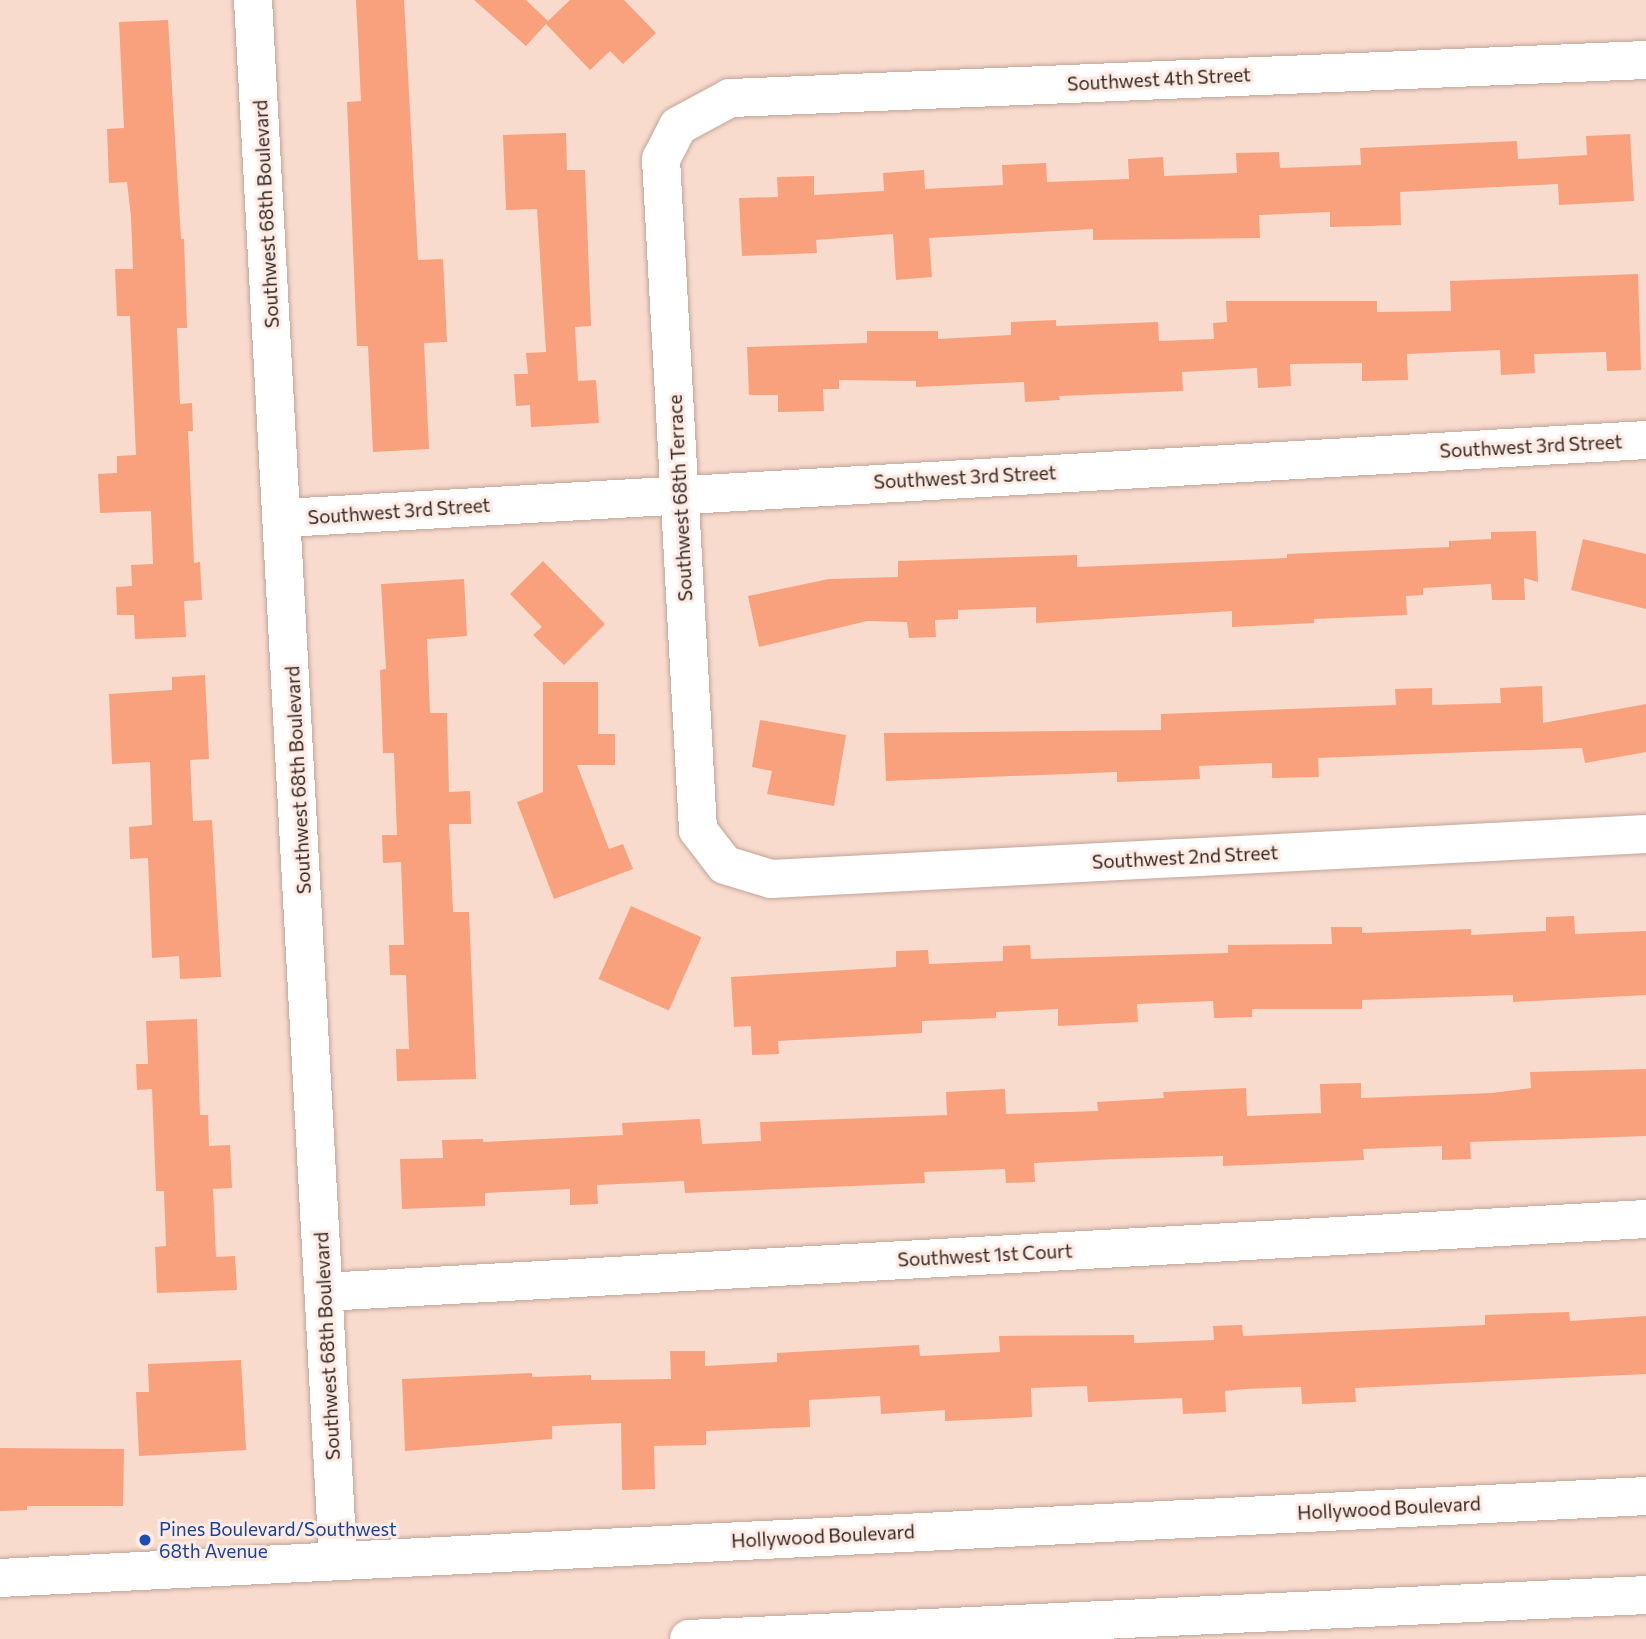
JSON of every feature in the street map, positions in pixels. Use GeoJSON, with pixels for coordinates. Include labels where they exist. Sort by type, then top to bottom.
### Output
{"type":"FeatureCollection","features":[{"type":"Feature","properties":{"kind":"main road","name":"Southwest 68th Boulevard"},"geometry":{"type":"LineString","coordinates":[[253,0],[285,518],[338,1560]]}},
{"type":"Feature","properties":{"kind":"main road","name":"Southwest 4th Street"},"geometry":{"type":"LineString","coordinates":[[678,126],[730,98],[1646,60]]}},
{"type":"Feature","properties":{"kind":"main road","name":"Southwest 68th Terrace"},"geometry":{"type":"LineString","coordinates":[[678,126],[661,159],[698,830],[725,865]]}},
{"type":"Feature","properties":{"kind":"main road","name":"Southwest 3rd Street"},"geometry":{"type":"LineString","coordinates":[[285,518],[680,493],[1646,440]]}},
{"type":"Feature","properties":{"kind":"main road","name":"Southwest 2nd Street"},"geometry":{"type":"LineString","coordinates":[[725,865],[771,879],[1646,834]]}},
{"type":"Feature","properties":{"kind":"main road","name":"Southwest 1st Court"},"geometry":{"type":"LineString","coordinates":[[324,1292],[1646,1219]]}},
{"type":"Feature","properties":{"kind":"main road","name":"Hollywood Boulevard"},"geometry":{"type":"LineString","coordinates":[[0,1578],[1646,1496]]}},
{"type":"Feature","properties":{"kind":"main road"},"geometry":{"type":"LineString","coordinates":[[689,1639],[1646,1595]]}},
{"type":"Feature","properties":{"kind":"building"},"geometry":{"type":"Polygon","coordinates":[[[356,0],[404,0],[418,260],[443,259],[447,342],[424,343],[429,449],[373,452],[368,346],[357,346],[347,102],[361,101],[356,0]]]}},
{"type":"Feature","properties":{"kind":"building"},"geometry":{"type":"Polygon","coordinates":[[[474,0],[526,0],[548,21],[570,0],[624,0],[656,33],[623,64],[610,51],[590,70],[546,24],[526,46],[474,0]]]}},
{"type":"Feature","properties":{"kind":"building"},"geometry":{"type":"Polygon","coordinates":[[[168,20],[181,239],[184,239],[187,328],[177,328],[180,404],[192,403],[193,431],[188,431],[194,563],[200,562],[202,600],[184,601],[186,637],[135,639],[134,615],[117,615],[116,587],[132,586],[131,565],[153,564],[151,511],[100,513],[98,474],[117,473],[117,456],[136,455],[130,316],[117,316],[115,269],[133,269],[131,217],[127,182],[109,183],[107,129],[124,128],[119,22],[168,20]]]}},
{"type":"Feature","properties":{"kind":"building"},"geometry":{"type":"Polygon","coordinates":[[[566,133],[567,170],[585,170],[591,326],[575,327],[578,381],[596,380],[599,423],[531,427],[530,405],[516,406],[514,374],[528,374],[526,353],[546,352],[537,209],[506,210],[503,135],[566,133]]]}},
{"type":"Feature","properties":{"kind":"building"},"geometry":{"type":"Polygon","coordinates":[[[1630,134],[1634,201],[1559,205],[1558,184],[1400,192],[1401,225],[1330,227],[1330,212],[1259,215],[1260,238],[1093,240],[1093,229],[929,238],[932,277],[896,280],[893,234],[816,240],[817,253],[742,256],[739,198],[778,197],[777,177],[814,176],[814,195],[884,191],[883,173],[924,170],[925,189],[1003,185],[1002,165],[1046,163],[1047,182],[1129,179],[1128,159],[1163,157],[1164,176],[1237,173],[1236,153],[1279,152],[1280,168],[1361,165],[1360,148],[1517,141],[1518,159],[1587,155],[1586,136],[1630,134]]]}},
{"type":"Feature","properties":{"kind":"building"},"geometry":{"type":"Polygon","coordinates":[[[1638,274],[1641,370],[1607,371],[1606,352],[1534,354],[1535,373],[1501,375],[1500,350],[1407,354],[1408,380],[1362,381],[1362,363],[1290,364],[1291,386],[1258,388],[1257,368],[1182,372],[1183,391],[1059,396],[1060,400],[1025,402],[1024,382],[916,387],[916,381],[839,380],[839,389],[823,389],[824,411],[778,412],[778,395],[749,395],[747,347],[867,343],[867,331],[938,331],[938,339],[1011,335],[1011,322],[1056,320],[1056,326],[1158,322],[1159,341],[1214,339],[1213,323],[1227,322],[1226,301],[1377,301],[1377,312],[1451,311],[1450,281],[1638,274]]]}},
{"type":"Feature","properties":{"kind":"building"},"geometry":{"type":"Polygon","coordinates":[[[1536,531],[1538,582],[1524,578],[1525,600],[1492,600],[1491,584],[1423,588],[1423,595],[1406,596],[1407,615],[1314,619],[1314,623],[1232,627],[1232,611],[1036,623],[1036,607],[958,610],[958,619],[935,620],[936,637],[909,638],[907,622],[867,621],[759,647],[748,596],[829,579],[898,577],[898,561],[1077,555],[1077,567],[1287,558],[1287,554],[1449,547],[1449,541],[1491,539],[1491,532],[1536,531]]]}},
{"type":"Feature","properties":{"kind":"building"},"geometry":{"type":"Polygon","coordinates":[[[1583,539],[1646,554],[1646,609],[1571,590],[1583,539]]]}},
{"type":"Feature","properties":{"kind":"building"},"geometry":{"type":"Polygon","coordinates":[[[543,561],[605,624],[564,665],[533,635],[542,627],[510,594],[543,561]]]}},
{"type":"Feature","properties":{"kind":"building"},"geometry":{"type":"Polygon","coordinates":[[[464,579],[467,636],[427,639],[430,713],[447,713],[449,792],[470,791],[471,824],[449,824],[453,912],[469,912],[476,1079],[397,1081],[396,1049],[409,1049],[406,975],[390,975],[389,945],[404,945],[401,862],[383,863],[382,835],[397,835],[394,753],[383,753],[380,670],[386,669],[381,584],[464,579]]]}},
{"type":"Feature","properties":{"kind":"building"},"geometry":{"type":"Polygon","coordinates":[[[205,675],[209,759],[190,760],[193,821],[212,820],[221,977],[180,979],[179,956],[152,958],[148,858],[130,859],[129,827],[152,825],[150,762],[112,764],[109,694],[172,690],[172,677],[205,675]]]}},
{"type":"Feature","properties":{"kind":"building"},"geometry":{"type":"Polygon","coordinates":[[[543,682],[598,682],[598,734],[615,734],[615,765],[577,765],[609,849],[623,844],[633,869],[554,899],[517,802],[543,792],[543,682]]]}},
{"type":"Feature","properties":{"kind":"building"},"geometry":{"type":"Polygon","coordinates":[[[1542,686],[1543,723],[1646,704],[1646,752],[1585,763],[1582,748],[1318,758],[1319,777],[1272,778],[1272,763],[1199,766],[1200,779],[1117,782],[1117,772],[886,781],[884,733],[1161,730],[1161,714],[1396,705],[1395,689],[1432,688],[1432,705],[1501,703],[1500,688],[1542,686]]]}},
{"type":"Feature","properties":{"kind":"building"},"geometry":{"type":"Polygon","coordinates":[[[760,720],[846,735],[834,806],[767,794],[772,771],[752,767],[760,720]]]}},
{"type":"Feature","properties":{"kind":"building"},"geometry":{"type":"Polygon","coordinates":[[[631,906],[701,937],[669,1010],[598,979],[631,906]]]}},
{"type":"Feature","properties":{"kind":"building"},"geometry":{"type":"Polygon","coordinates":[[[1574,916],[1575,934],[1646,931],[1646,995],[1513,1002],[1513,995],[1362,1000],[1362,1009],[1252,1009],[1252,1017],[1214,1018],[1213,1001],[1137,1004],[1138,1022],[1058,1026],[1058,1009],[996,1012],[996,1018],[922,1021],[922,1033],[778,1041],[779,1054],[752,1055],[751,1026],[734,1027],[731,977],[896,967],[896,951],[928,950],[929,964],[1003,961],[1003,946],[1030,945],[1031,959],[1228,953],[1228,945],[1332,944],[1331,927],[1362,927],[1362,933],[1471,929],[1471,935],[1546,931],[1546,917],[1574,916]]]}},
{"type":"Feature","properties":{"kind":"building"},"geometry":{"type":"Polygon","coordinates":[[[197,1019],[200,1115],[208,1115],[209,1146],[230,1145],[232,1188],[213,1189],[216,1257],[235,1256],[237,1290],[157,1293],[155,1247],[166,1246],[164,1191],[156,1191],[152,1089],[137,1090],[136,1064],[148,1064],[146,1021],[197,1019]]]}},
{"type":"Feature","properties":{"kind":"building"},"geometry":{"type":"Polygon","coordinates":[[[1646,1069],[1646,1136],[1470,1142],[1471,1159],[1442,1160],[1442,1146],[1363,1149],[1364,1160],[1223,1166],[1223,1156],[1117,1159],[1034,1163],[1035,1182],[1006,1183],[1005,1169],[924,1172],[925,1183],[685,1193],[684,1181],[597,1185],[598,1204],[570,1205],[570,1189],[485,1193],[485,1206],[402,1209],[400,1159],[443,1158],[442,1140],[483,1139],[483,1142],[623,1135],[622,1123],[700,1119],[702,1144],[761,1141],[760,1122],[947,1115],[946,1092],[1005,1089],[1006,1114],[1098,1111],[1097,1102],[1164,1098],[1163,1092],[1246,1088],[1247,1116],[1321,1113],[1320,1084],[1361,1083],[1361,1098],[1492,1093],[1531,1088],[1530,1072],[1646,1069]]]}},
{"type":"Feature","properties":{"kind":"building"},"geometry":{"type":"Polygon","coordinates":[[[1569,1312],[1570,1321],[1646,1316],[1646,1374],[1355,1388],[1356,1402],[1302,1404],[1301,1387],[1245,1389],[1225,1391],[1226,1412],[1183,1414],[1182,1398],[1088,1402],[1087,1386],[1031,1388],[1032,1417],[945,1421],[945,1410],[881,1414],[880,1396],[809,1400],[810,1427],[706,1431],[706,1445],[654,1446],[655,1489],[622,1490],[621,1423],[552,1426],[552,1439],[405,1451],[402,1379],[532,1373],[532,1377],[591,1375],[591,1380],[671,1379],[670,1351],[705,1351],[705,1366],[777,1362],[777,1353],[919,1345],[920,1356],[1000,1352],[999,1336],[1134,1335],[1134,1343],[1214,1340],[1213,1326],[1242,1325],[1243,1336],[1485,1325],[1485,1315],[1569,1312]]]}},
{"type":"Feature","properties":{"kind":"building"},"geometry":{"type":"Polygon","coordinates":[[[241,1360],[246,1450],[139,1456],[136,1392],[149,1392],[148,1364],[241,1360]]]}},
{"type":"Feature","properties":{"kind":"building"},"geometry":{"type":"Polygon","coordinates":[[[0,1448],[124,1449],[123,1506],[27,1506],[27,1510],[0,1511],[0,1448]]]}},
{"type":"Feature","properties":{"kind":"place","name":"Pines Boulevard/Southwest 68th Avenue"},"geometry":{"type":"Point","coordinates":[145,1540]}}]}
